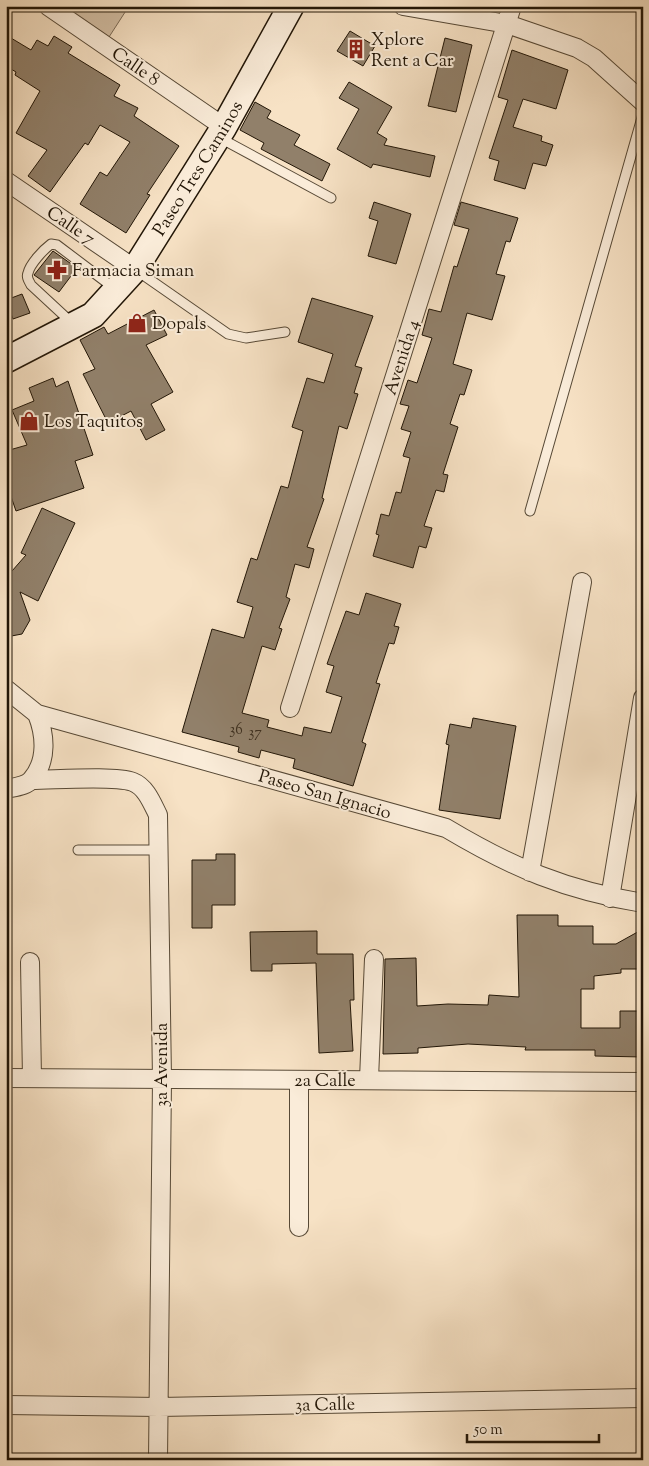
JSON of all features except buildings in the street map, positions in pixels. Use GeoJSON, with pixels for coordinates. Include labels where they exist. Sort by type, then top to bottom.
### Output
{"type":"FeatureCollection","features":[{"type":"Feature","properties":{"kind":"street","name":"Calle 8"},"geometry":{"type":"LineString","coordinates":[[48,6],[221,131]]}},
{"type":"Feature","properties":{"kind":"street","name":"Paseo Tres Caminos"},"geometry":{"type":"LineString","coordinates":[[6,360],[93,315],[135,269],[221,131],[291,6]]}},
{"type":"Feature","properties":{"kind":"street"},"geometry":{"type":"LineString","coordinates":[[404,6],[507,24],[577,48],[594,58],[643,102]]}},
{"type":"Feature","properties":{"kind":"street","name":"Avenida 4"},"geometry":{"type":"LineString","coordinates":[[290,708],[512,6]]}},
{"type":"Feature","properties":{"kind":"street","name":"Calle 7"},"geometry":{"type":"LineString","coordinates":[[6,181],[135,269]]}},
{"type":"Feature","properties":{"kind":"street"},"geometry":{"type":"LineString","coordinates":[[530,872],[582,582]]}},
{"type":"Feature","properties":{"kind":"street","name":"Paseo San Ignacio"},"geometry":{"type":"LineString","coordinates":[[6,689],[37,714],[446,828],[494,857],[552,882],[610,898],[643,903]]}},
{"type":"Feature","properties":{"kind":"street"},"geometry":{"type":"LineString","coordinates":[[610,898],[643,698]]}},
{"type":"Feature","properties":{"kind":"street"},"geometry":{"type":"LineString","coordinates":[[6,789],[20,786],[32,780],[40,765],[44,747],[43,730],[37,714]]}},
{"type":"Feature","properties":{"kind":"street","name":"3a Avenida"},"geometry":{"type":"LineString","coordinates":[[32,780],[119,779],[134,782],[148,795],[158,815],[162,1079],[158,1460]]}},
{"type":"Feature","properties":{"kind":"street"},"geometry":{"type":"LineString","coordinates":[[369,1079],[374,959]]}},
{"type":"Feature","properties":{"kind":"street"},"geometry":{"type":"LineString","coordinates":[[30,962],[32,1078]]}},
{"type":"Feature","properties":{"kind":"street","name":"2a Calle"},"geometry":{"type":"LineString","coordinates":[[6,1078],[643,1082]]}},
{"type":"Feature","properties":{"kind":"street"},"geometry":{"type":"LineString","coordinates":[[299,1227],[300,1080]]}},
{"type":"Feature","properties":{"kind":"street","name":"3a Calle"},"geometry":{"type":"LineString","coordinates":[[6,1405],[159,1407],[643,1398]]}},
{"type":"Feature","properties":{"kind":"lane"},"geometry":{"type":"LineString","coordinates":[[530,511],[643,114]]}},
{"type":"Feature","properties":{"kind":"lane"},"geometry":{"type":"LineString","coordinates":[[221,131],[331,198]]}},
{"type":"Feature","properties":{"kind":"lane"},"geometry":{"type":"LineString","coordinates":[[74,325],[31,285],[28,278],[28,273],[46,248],[51,244],[57,245],[117,289]]}},
{"type":"Feature","properties":{"kind":"lane"},"geometry":{"type":"LineString","coordinates":[[135,269],[228,334],[246,338],[285,332]]}},
{"type":"Feature","properties":{"kind":"lane"},"geometry":{"type":"LineString","coordinates":[[78,850],[159,850]]}},
{"type":"Feature","properties":{"kind":"shaded area"},"geometry":{"type":"Polygon","coordinates":[[[63,6],[129,6],[109,37],[63,6]]]}},
{"type":"Feature","properties":{"kind":"place","name":"Xplore Rent a Car"},"geometry":{"type":"Point","coordinates":[356,49]}},
{"type":"Feature","properties":{"kind":"place","name":"Farmacia Siman"},"geometry":{"type":"Point","coordinates":[57,270]}},
{"type":"Feature","properties":{"kind":"place","name":"Dopals"},"geometry":{"type":"Point","coordinates":[137,323]}},
{"type":"Feature","properties":{"kind":"place","name":"Los Taquitos"},"geometry":{"type":"Point","coordinates":[29,421]}}]}
